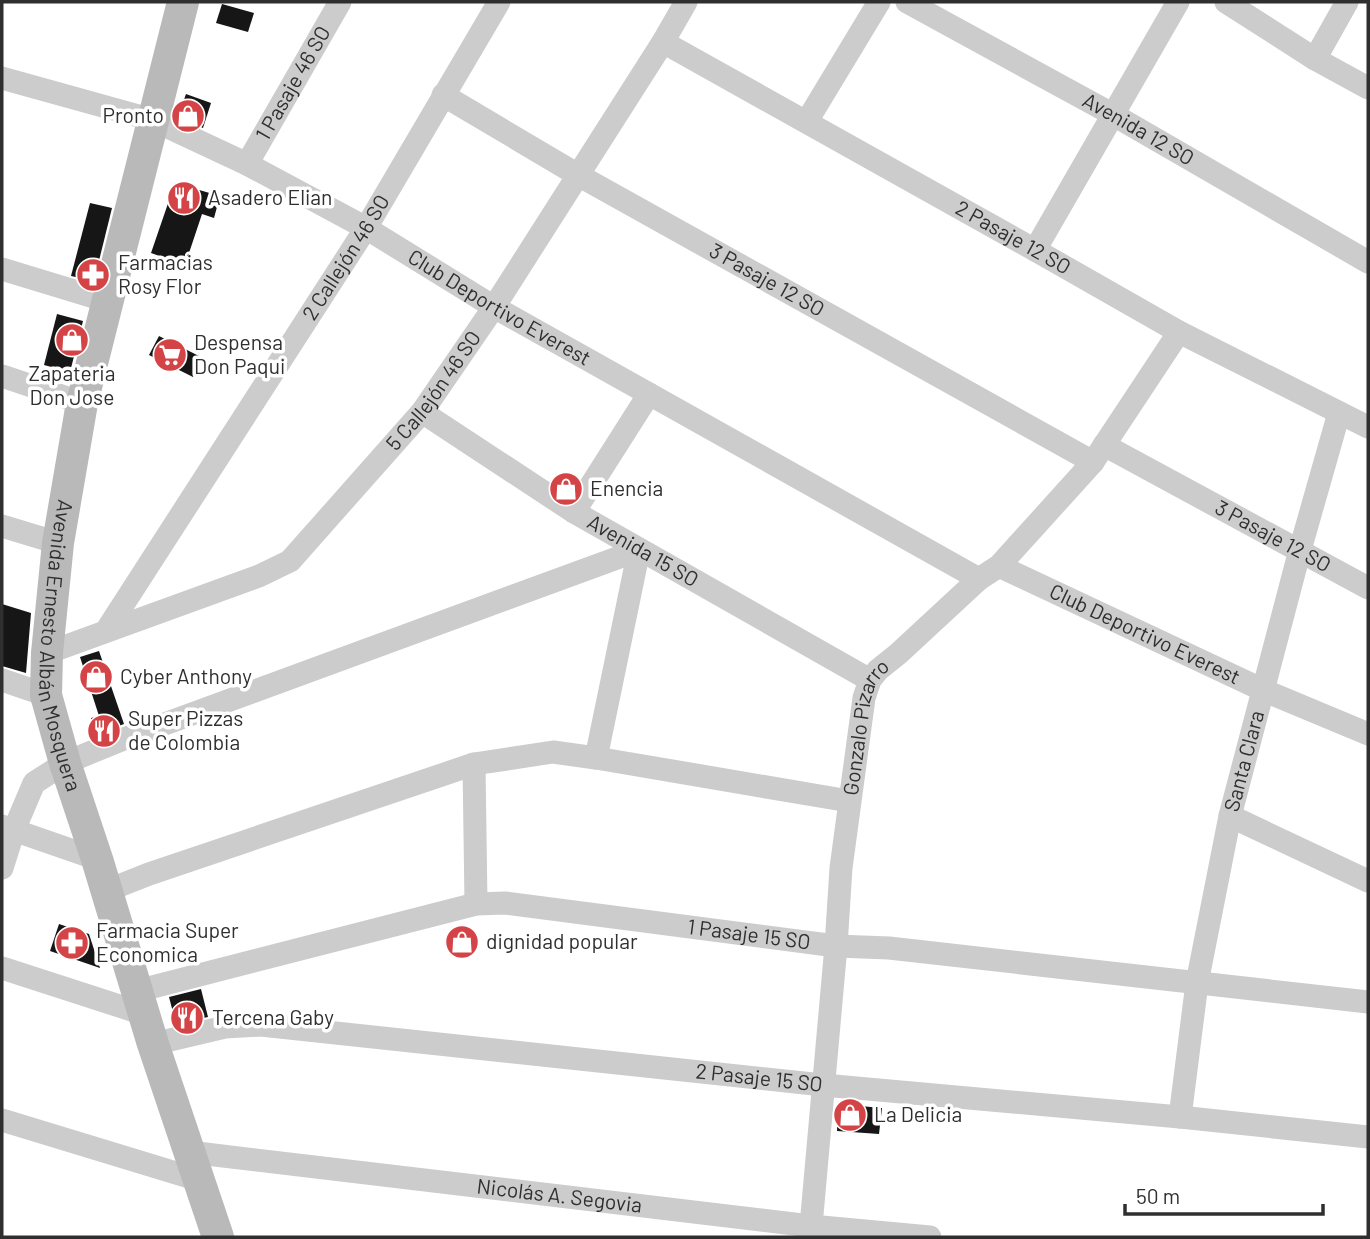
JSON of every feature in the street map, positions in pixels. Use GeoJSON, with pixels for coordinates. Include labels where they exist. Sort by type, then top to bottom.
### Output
{"type":"FeatureCollection","features":[{"type":"Feature","properties":{"kind":"street","name":"Avenida Ernesto Albán Mosquera"},"geometry":{"type":"LineString","coordinates":[[183,2],[82,403],[58,544],[47,653],[46,695],[153,1044],[218,1237]]}},
{"type":"Feature","properties":{"kind":"street","name":"1 Pasaje 46 SO"},"geometry":{"type":"LineString","coordinates":[[247,164],[340,2]]}},
{"type":"Feature","properties":{"kind":"street","name":"2 Callejón 46 SO"},"geometry":{"type":"LineString","coordinates":[[106,631],[366,228],[499,2]]}},
{"type":"Feature","properties":{"kind":"street","name":"5 Callejón 46 SO"},"geometry":{"type":"LineString","coordinates":[[106,631],[259,576],[290,561],[422,412],[494,307],[686,2]]}},
{"type":"Feature","properties":{"kind":"street"},"geometry":{"type":"LineString","coordinates":[[807,121],[878,2]]}},
{"type":"Feature","properties":{"kind":"street","name":"Avenida 12 SO"},"geometry":{"type":"LineString","coordinates":[[907,2],[1112,114],[1368,262]]}},
{"type":"Feature","properties":{"kind":"street"},"geometry":{"type":"LineString","coordinates":[[1035,250],[1178,2]]}},
{"type":"Feature","properties":{"kind":"street"},"geometry":{"type":"LineString","coordinates":[[1226,2],[1315,59],[1368,88]]}},
{"type":"Feature","properties":{"kind":"street"},"geometry":{"type":"LineString","coordinates":[[1315,59],[1347,2]]}},
{"type":"Feature","properties":{"kind":"street","name":"2 Pasaje 12 SO"},"geometry":{"type":"LineString","coordinates":[[663,41],[1179,332],[1368,427]]}},
{"type":"Feature","properties":{"kind":"street","name":"Club Deportivo Everest"},"geometry":{"type":"LineString","coordinates":[[2,78],[153,120],[247,164],[366,228],[494,307],[979,579]]}},
{"type":"Feature","properties":{"kind":"street","name":"3 Pasaje 12 SO"},"geometry":{"type":"LineString","coordinates":[[443,95],[578,175],[1099,454],[1300,550],[1368,588]]}},
{"type":"Feature","properties":{"kind":"street"},"geometry":{"type":"LineString","coordinates":[[2,269],[107,301]]}},
{"type":"Feature","properties":{"kind":"street","name":"Gonzalo Pizarro"},"geometry":{"type":"LineString","coordinates":[[811,1232],[841,868],[864,698],[870,680],[979,579],[999,566],[1099,454],[1179,332]]}},
{"type":"Feature","properties":{"kind":"street"},"geometry":{"type":"LineString","coordinates":[[2,376],[82,403]]}},
{"type":"Feature","properties":{"kind":"street"},"geometry":{"type":"LineString","coordinates":[[574,512],[649,394]]}},
{"type":"Feature","properties":{"kind":"street","name":"Avenida 15 SO"},"geometry":{"type":"LineString","coordinates":[[422,412],[574,512],[870,680]]}},
{"type":"Feature","properties":{"kind":"street","name":"Santa Clara"},"geometry":{"type":"LineString","coordinates":[[1180,1117],[1197,983],[1230,816],[1339,413]]}},
{"type":"Feature","properties":{"kind":"street"},"geometry":{"type":"LineString","coordinates":[[2,526],[58,544]]}},
{"type":"Feature","properties":{"kind":"street"},"geometry":{"type":"LineString","coordinates":[[596,758],[639,550]]}},
{"type":"Feature","properties":{"kind":"street"},"geometry":{"type":"LineString","coordinates":[[2,868],[8,828],[34,783],[65,763],[639,550]]}},
{"type":"Feature","properties":{"kind":"street","name":"Club Deportivo Everest"},"geometry":{"type":"LineString","coordinates":[[999,566],[1263,690],[1368,734]]}},
{"type":"Feature","properties":{"kind":"street"},"geometry":{"type":"LineString","coordinates":[[47,653],[106,631]]}},
{"type":"Feature","properties":{"kind":"street"},"geometry":{"type":"LineString","coordinates":[[2,680],[46,695]]}},
{"type":"Feature","properties":{"kind":"street"},"geometry":{"type":"LineString","coordinates":[[106,891],[162,869],[474,764],[553,752],[849,801]]}},
{"type":"Feature","properties":{"kind":"street"},"geometry":{"type":"LineString","coordinates":[[474,764],[476,904]]}},
{"type":"Feature","properties":{"kind":"street"},"geometry":{"type":"LineString","coordinates":[[1230,816],[1368,881]]}},
{"type":"Feature","properties":{"kind":"street"},"geometry":{"type":"LineString","coordinates":[[8,828],[97,859]]}},
{"type":"Feature","properties":{"kind":"street","name":"1 Pasaje 15 SO"},"geometry":{"type":"LineString","coordinates":[[141,1003],[476,904],[505,903],[836,946],[889,948],[1368,1002]]}},
{"type":"Feature","properties":{"kind":"street"},"geometry":{"type":"LineString","coordinates":[[2,968],[141,1003]]}},
{"type":"Feature","properties":{"kind":"street","name":"2 Pasaje 15 SO"},"geometry":{"type":"LineString","coordinates":[[153,1044],[225,1027],[261,1025],[823,1085],[1368,1137]]}},
{"type":"Feature","properties":{"kind":"street","name":"Nicolás A. Segovia"},"geometry":{"type":"LineString","coordinates":[[2,1120],[194,1166],[811,1232],[930,1237]]}},
{"type":"Feature","properties":{"kind":"building"},"geometry":{"type":"Polygon","coordinates":[[[222,4],[254,13],[248,32],[216,23],[222,4]]]}},
{"type":"Feature","properties":{"kind":"building"},"geometry":{"type":"Polygon","coordinates":[[[186,94],[211,103],[203,128],[178,116],[186,94]]]}},
{"type":"Feature","properties":{"kind":"building"},"geometry":{"type":"Polygon","coordinates":[[[175,183],[220,196],[214,218],[202,214],[185,265],[151,253],[175,183]]]}},
{"type":"Feature","properties":{"kind":"building"},"geometry":{"type":"Polygon","coordinates":[[[90,203],[112,208],[94,281],[71,276],[90,203]]]}},
{"type":"Feature","properties":{"kind":"building"},"geometry":{"type":"Polygon","coordinates":[[[57,314],[83,321],[70,372],[44,365],[57,314]]]}},
{"type":"Feature","properties":{"kind":"building"},"geometry":{"type":"Polygon","coordinates":[[[159,336],[203,358],[193,377],[149,355],[159,336]]]}},
{"type":"Feature","properties":{"kind":"building"},"geometry":{"type":"Polygon","coordinates":[[[2,604],[31,613],[26,673],[2,666],[2,604]]]}},
{"type":"Feature","properties":{"kind":"building"},"geometry":{"type":"Polygon","coordinates":[[[99,651],[124,724],[95,735],[91,718],[99,716],[80,657],[99,651]]]}},
{"type":"Feature","properties":{"kind":"building","name":"Farmacia Super Economica"},"geometry":{"type":"Polygon","coordinates":[[[59,924],[89,934],[100,968],[50,951],[59,924]]]}},
{"type":"Feature","properties":{"kind":"building"},"geometry":{"type":"Polygon","coordinates":[[[201,989],[208,1017],[176,1024],[169,997],[201,989]]]}},
{"type":"Feature","properties":{"kind":"building"},"geometry":{"type":"Polygon","coordinates":[[[838,1104],[882,1108],[879,1134],[837,1131],[838,1104]]]}},
{"type":"Feature","properties":{"kind":"place","name":"Pronto"},"geometry":{"type":"Point","coordinates":[188,116]}},
{"type":"Feature","properties":{"kind":"place","name":"Asadero Elian"},"geometry":{"type":"Point","coordinates":[184,198]}},
{"type":"Feature","properties":{"kind":"place","name":"Farmacias Rosy Flor"},"geometry":{"type":"Point","coordinates":[93,275]}},
{"type":"Feature","properties":{"kind":"place","name":"Zapateria Don Jose"},"geometry":{"type":"Point","coordinates":[72,340]}},
{"type":"Feature","properties":{"kind":"place","name":"Despensa Don Paqui"},"geometry":{"type":"Point","coordinates":[170,355]}},
{"type":"Feature","properties":{"kind":"place","name":"Enencia"},"geometry":{"type":"Point","coordinates":[566,489]}},
{"type":"Feature","properties":{"kind":"place","name":"Cyber Anthony"},"geometry":{"type":"Point","coordinates":[96,677]}},
{"type":"Feature","properties":{"kind":"place","name":"Super Pizzas de Colombia"},"geometry":{"type":"Point","coordinates":[104,731]}},
{"type":"Feature","properties":{"kind":"place","name":"dignidad popular"},"geometry":{"type":"Point","coordinates":[462,942]}},
{"type":"Feature","properties":{"kind":"place","name":"Farmacia Super Economica"},"geometry":{"type":"Point","coordinates":[72,943]}},
{"type":"Feature","properties":{"kind":"place","name":"Tercena Gaby"},"geometry":{"type":"Point","coordinates":[187,1018]}},
{"type":"Feature","properties":{"kind":"place","name":"La Delicia"},"geometry":{"type":"Point","coordinates":[850,1115]}}]}
